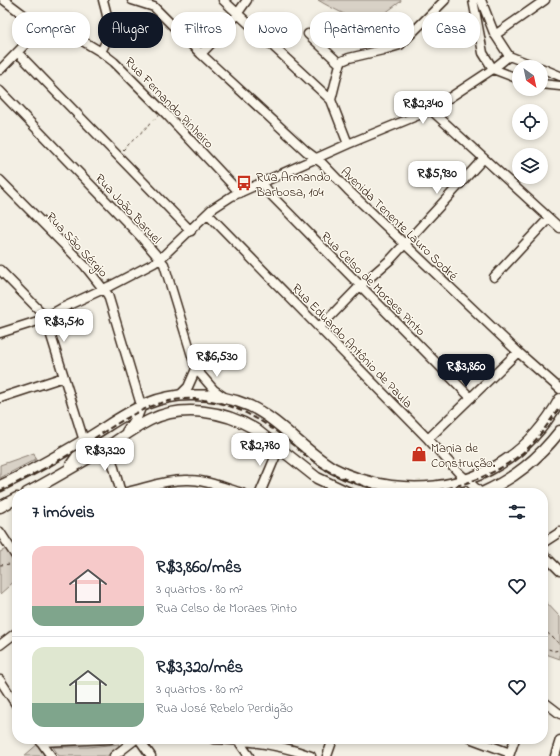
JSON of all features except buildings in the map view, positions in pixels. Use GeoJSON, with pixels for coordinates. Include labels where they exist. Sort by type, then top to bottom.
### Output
{"type":"FeatureCollection","features":[{"type":"Feature","properties":{"kind":"main road"},"geometry":{"type":"LineString","coordinates":[[0,487],[84,441],[141,406],[152,401],[180,395],[213,396],[249,406],[263,414],[332,467],[361,480],[405,488],[427,488],[478,476],[518,452],[532,440],[543,427],[560,399]]}},
{"type":"Feature","properties":{"kind":"main road"},"geometry":{"type":"LineString","coordinates":[[141,406],[146,413],[154,418]]}},
{"type":"Feature","properties":{"kind":"main road"},"geometry":{"type":"LineString","coordinates":[[120,438],[132,426],[141,406]]}},
{"type":"Feature","properties":{"kind":"main road"},"geometry":{"type":"LineString","coordinates":[[35,488],[154,418],[163,415],[199,411],[216,413],[245,423],[317,478],[338,488]]}},
{"type":"Feature","properties":{"kind":"main road"},"geometry":{"type":"LineString","coordinates":[[494,488],[530,464],[560,431]]}},
{"type":"Feature","properties":{"kind":"main road"},"geometry":{"type":"LineString","coordinates":[[54,477],[69,467],[76,460],[84,441]]}},
{"type":"Feature","properties":{"kind":"main road"},"geometry":{"type":"LineString","coordinates":[[0,506],[12,500]]}},
{"type":"Feature","properties":{"kind":"street"},"geometry":{"type":"LineString","coordinates":[[4,0],[19,12]]}},
{"type":"Feature","properties":{"kind":"street"},"geometry":{"type":"LineString","coordinates":[[101,52],[110,31],[103,0]]}},
{"type":"Feature","properties":{"kind":"street","name":"Avenida Tenente Lauro Sodré"},"geometry":{"type":"LineString","coordinates":[[132,0],[154,7],[201,54],[306,151],[316,158],[518,352],[560,389]]}},
{"type":"Feature","properties":{"kind":"street"},"geometry":{"type":"LineString","coordinates":[[149,0],[154,7]]}},
{"type":"Feature","properties":{"kind":"street"},"geometry":{"type":"LineString","coordinates":[[224,0],[331,100],[348,144]]}},
{"type":"Feature","properties":{"kind":"street"},"geometry":{"type":"LineString","coordinates":[[201,54],[230,24],[247,0]]}},
{"type":"Feature","properties":{"kind":"street"},"geometry":{"type":"LineString","coordinates":[[331,100],[340,64],[349,58],[400,45],[445,0]]}},
{"type":"Feature","properties":{"kind":"street"},"geometry":{"type":"LineString","coordinates":[[473,0],[483,53],[493,69],[512,77]]}},
{"type":"Feature","properties":{"kind":"street"},"geometry":{"type":"LineString","coordinates":[[481,0],[495,35],[509,56],[519,60]]}},
{"type":"Feature","properties":{"kind":"street"},"geometry":{"type":"LineString","coordinates":[[495,35],[545,0]]}},
{"type":"Feature","properties":{"kind":"street"},"geometry":{"type":"LineString","coordinates":[[308,34],[340,64]]}},
{"type":"Feature","properties":{"kind":"street","name":"Rua Fernando Pinheiro"},"geometry":{"type":"LineString","coordinates":[[90,45],[101,52],[126,73],[240,193]]}},
{"type":"Feature","properties":{"kind":"street"},"geometry":{"type":"LineString","coordinates":[[0,70],[23,48]]}},
{"type":"Feature","properties":{"kind":"street"},"geometry":{"type":"LineString","coordinates":[[18,53],[190,230]]}},
{"type":"Feature","properties":{"kind":"street"},"geometry":{"type":"LineString","coordinates":[[0,333],[44,318],[160,259],[221,203],[316,158],[431,110],[493,69],[509,56]]}},
{"type":"Feature","properties":{"kind":"street"},"geometry":{"type":"LineString","coordinates":[[548,71],[560,76]]}},
{"type":"Feature","properties":{"kind":"street"},"geometry":{"type":"LineString","coordinates":[[548,85],[560,86]]}},
{"type":"Feature","properties":{"kind":"street","name":"Rua João Baruel"},"geometry":{"type":"LineString","coordinates":[[0,92],[140,236],[164,264],[196,369],[214,390],[227,399]]}},
{"type":"Feature","properties":{"kind":"street"},"geometry":{"type":"LineString","coordinates":[[431,110],[560,228]]}},
{"type":"Feature","properties":{"kind":"street"},"geometry":{"type":"LineString","coordinates":[[318,326],[324,323],[360,286],[391,259],[484,159]]}},
{"type":"Feature","properties":{"kind":"street","name":"Rua São Sérgio"},"geometry":{"type":"LineString","coordinates":[[0,180],[85,266],[108,296],[141,406]]}},
{"type":"Feature","properties":{"kind":"street","name":"Rua Celso de Moraes Pinto"},"geometry":{"type":"LineString","coordinates":[[262,183],[272,196],[471,398]]}},
{"type":"Feature","properties":{"kind":"street","name":"Rua Eduardo Antônio de Paula"},"geometry":{"type":"LineString","coordinates":[[208,214],[476,488]]}},
{"type":"Feature","properties":{"kind":"street"},"geometry":{"type":"LineString","coordinates":[[494,277],[549,218]]}},
{"type":"Feature","properties":{"kind":"street"},"geometry":{"type":"LineString","coordinates":[[0,270],[42,314],[48,326],[84,441]]}},
{"type":"Feature","properties":{"kind":"street"},"geometry":{"type":"LineString","coordinates":[[428,439],[518,352]]}},
{"type":"Feature","properties":{"kind":"street"},"geometry":{"type":"LineString","coordinates":[[180,395],[188,387],[196,369]]}},
{"type":"Feature","properties":{"kind":"street"},"geometry":{"type":"LineString","coordinates":[[0,398],[64,377]]}},
{"type":"Feature","properties":{"kind":"street"},"geometry":{"type":"LineString","coordinates":[[108,446],[121,488]]}},
{"type":"Feature","properties":{"kind":"street"},"geometry":{"type":"LineString","coordinates":[[262,488],[279,448]]}},
{"type":"Feature","properties":{"kind":"street"},"geometry":{"type":"LineString","coordinates":[[143,488],[172,481],[188,480],[201,481],[225,488]]}},
{"type":"Feature","properties":{"kind":"street"},"geometry":{"type":"LineString","coordinates":[[0,532],[12,550]]}},
{"type":"Feature","properties":{"kind":"street"},"geometry":{"type":"LineString","coordinates":[[548,540],[560,532]]}},
{"type":"Feature","properties":{"kind":"street"},"geometry":{"type":"LineString","coordinates":[[548,559],[560,571]]}},
{"type":"Feature","properties":{"kind":"street"},"geometry":{"type":"LineString","coordinates":[[0,645],[12,636]]}},
{"type":"Feature","properties":{"kind":"street"},"geometry":{"type":"LineString","coordinates":[[0,680],[12,698]]}},
{"type":"Feature","properties":{"kind":"street"},"geometry":{"type":"LineString","coordinates":[[548,705],[560,714]]}},
{"type":"Feature","properties":{"kind":"street"},"geometry":{"type":"LineString","coordinates":[[555,756],[560,740]]}},
{"type":"Feature","properties":{"kind":"street"},"geometry":{"type":"LineString","coordinates":[[42,744],[51,756]]}},
{"type":"Feature","properties":{"kind":"street"},"geometry":{"type":"LineString","coordinates":[[114,756],[131,744]]}},
{"type":"Feature","properties":{"kind":"street"},"geometry":{"type":"LineString","coordinates":[[142,744],[151,756]]}},
{"type":"Feature","properties":{"kind":"street"},"geometry":{"type":"LineString","coordinates":[[241,744],[249,756]]}},
{"type":"Feature","properties":{"kind":"street"},"geometry":{"type":"LineString","coordinates":[[269,744],[311,756]]}},
{"type":"Feature","properties":{"kind":"street"},"geometry":{"type":"LineString","coordinates":[[327,756],[331,744]]}},
{"type":"Feature","properties":{"kind":"street"},"geometry":{"type":"LineString","coordinates":[[484,744],[509,754],[513,744]]}},
{"type":"Feature","properties":{"kind":"path"},"geometry":{"type":"LineString","coordinates":[[117,156],[163,111]]}},
{"type":"Feature","properties":{"kind":"path"},"geometry":{"type":"LineString","coordinates":[[0,565],[10,565]]}},
{"type":"Feature","properties":{"kind":"path"},"geometry":{"type":"LineString","coordinates":[[548,634],[560,644]]}},
{"type":"Feature","properties":{"kind":"path"},"geometry":{"type":"LineString","coordinates":[[548,649],[554,651],[560,650]]}},
{"type":"Feature","properties":{"kind":"shaded area"},"geometry":{"type":"Polygon","coordinates":[[[318,0],[401,0],[386,12],[339,12],[318,0]]]}},
{"type":"Feature","properties":{"kind":"shaded area"},"geometry":{"type":"Polygon","coordinates":[[[34,453],[36,459],[0,478],[0,465],[34,453]]]}},
{"type":"Feature","properties":{"kind":"shaded area"},"geometry":{"type":"Polygon","coordinates":[[[12,547],[12,583],[0,594],[0,552],[12,547]]]}},
{"type":"Feature","properties":{"kind":"shaded area"},"geometry":{"type":"Polygon","coordinates":[[[548,604],[560,617],[560,659],[548,655],[548,604]]]}},
{"type":"Feature","properties":{"kind":"shaded area"},"geometry":{"type":"Polygon","coordinates":[[[40,744],[48,756],[24,756],[40,744]]]}},
{"type":"Feature","properties":{"kind":"shaded area"},"geometry":{"type":"Polygon","coordinates":[[[119,744],[118,748],[107,756],[59,756],[53,747],[88,747],[119,744]]]}},
{"type":"Feature","properties":{"kind":"railway"},"geometry":{"type":"LineString","coordinates":[[0,491],[60,460],[113,426],[144,409],[160,403],[195,399],[217,402],[248,414],[277,432],[321,467],[355,483],[372,488]]}},
{"type":"Feature","properties":{"kind":"railway"},"geometry":{"type":"LineString","coordinates":[[447,488],[491,473],[521,454],[544,430],[560,407]]}},
{"type":"Feature","properties":{"kind":"place","name":"Rua Armando Barbosa, 104"},"geometry":{"type":"Point","coordinates":[244,183]}},
{"type":"Feature","properties":{"kind":"place","name":"Mania de Construção."},"geometry":{"type":"Point","coordinates":[419,454]}}]}
